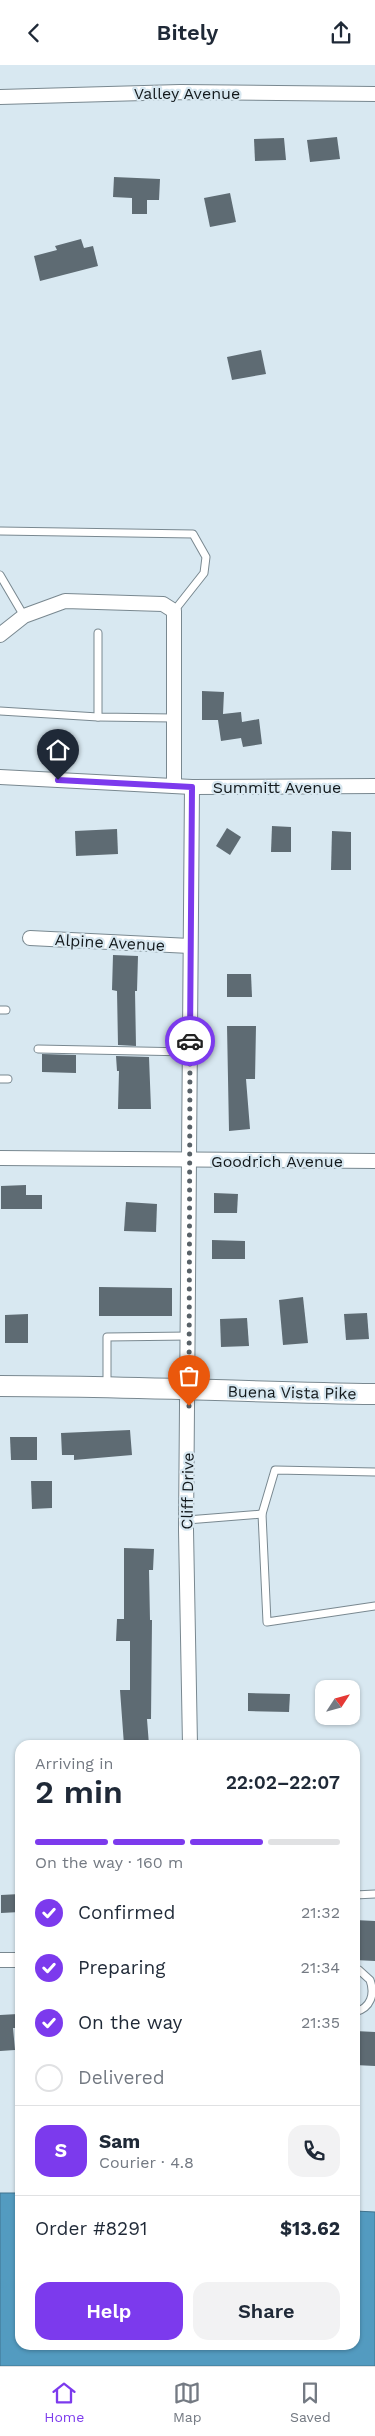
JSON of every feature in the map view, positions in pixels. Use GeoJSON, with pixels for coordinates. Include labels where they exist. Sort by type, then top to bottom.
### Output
{"type":"FeatureCollection","features":[{"type":"Feature","properties":{"kind":"main road","name":"Buena Vista Pike"},"geometry":{"type":"LineString","coordinates":[[0,1386],[107,1386],[189,1391],[375,1394]]}},
{"type":"Feature","properties":{"kind":"street","name":"Valley Avenue"},"geometry":{"type":"LineString","coordinates":[[0,97],[180,92],[375,94]]}},
{"type":"Feature","properties":{"kind":"street"},"geometry":{"type":"LineString","coordinates":[[0,635],[24,616],[65,601],[163,604],[174,611],[174,786]]}},
{"type":"Feature","properties":{"kind":"street","name":"Summitt Avenue"},"geometry":{"type":"LineString","coordinates":[[0,777],[192,787],[375,786]]}},
{"type":"Feature","properties":{"kind":"street","name":"Cliff Drive"},"geometry":{"type":"LineString","coordinates":[[190,1740],[187,1519],[192,787]]}},
{"type":"Feature","properties":{"kind":"street","name":"Alpine Avenue"},"geometry":{"type":"LineString","coordinates":[[30,938],[190,946]]}},
{"type":"Feature","properties":{"kind":"street","name":"Goodrich Avenue"},"geometry":{"type":"LineString","coordinates":[[0,1158],[375,1161]]}},
{"type":"Feature","properties":{"kind":"street"},"geometry":{"type":"LineString","coordinates":[[0,1960],[15,1960]]}},
{"type":"Feature","properties":{"kind":"lane"},"geometry":{"type":"LineString","coordinates":[[0,531],[193,534],[206,557],[204,573],[174,611]]}},
{"type":"Feature","properties":{"kind":"lane"},"geometry":{"type":"LineString","coordinates":[[0,575],[24,616]]}},
{"type":"Feature","properties":{"kind":"lane"},"geometry":{"type":"LineString","coordinates":[[98,633],[98,717]]}},
{"type":"Feature","properties":{"kind":"lane"},"geometry":{"type":"LineString","coordinates":[[0,711],[98,717],[173,718]]}},
{"type":"Feature","properties":{"kind":"lane"},"geometry":{"type":"LineString","coordinates":[[38,1049],[190,1051]]}},
{"type":"Feature","properties":{"kind":"lane"},"geometry":{"type":"LineString","coordinates":[[0,1079],[8,1079]]}},
{"type":"Feature","properties":{"kind":"lane"},"geometry":{"type":"LineString","coordinates":[[107,1386],[107,1337],[189,1336]]}},
{"type":"Feature","properties":{"kind":"lane"},"geometry":{"type":"LineString","coordinates":[[375,1472],[275,1470],[262,1514],[267,1621],[375,1606]]}},
{"type":"Feature","properties":{"kind":"lane"},"geometry":{"type":"LineString","coordinates":[[187,1519],[262,1514]]}},
{"type":"Feature","properties":{"kind":"lane"},"geometry":{"type":"LineString","coordinates":[[360,1895],[375,1894]]}},
{"type":"Feature","properties":{"kind":"lane"},"geometry":{"type":"LineString","coordinates":[[360,1971],[370,1980],[372,1995],[364,2008],[360,2010]]}},
{"type":"Feature","properties":{"kind":"water"},"geometry":{"type":"Polygon","coordinates":[[[0,2193],[15,2193],[15,2350],[360,2350],[360,2211],[375,2212],[375,2366],[0,2366],[0,2193]]]}},
{"type":"Feature","properties":{"kind":"building"},"geometry":{"type":"Polygon","coordinates":[[[337,137],[340,159],[310,162],[307,140],[337,137]]]}},
{"type":"Feature","properties":{"kind":"building"},"geometry":{"type":"Polygon","coordinates":[[[284,138],[286,160],[255,161],[254,139],[284,138]]]}},
{"type":"Feature","properties":{"kind":"building"},"geometry":{"type":"Polygon","coordinates":[[[114,177],[160,179],[159,200],[147,200],[147,214],[132,214],[132,198],[113,197],[114,177]]]}},
{"type":"Feature","properties":{"kind":"building"},"geometry":{"type":"Polygon","coordinates":[[[230,193],[236,222],[210,227],[204,198],[230,193]]]}},
{"type":"Feature","properties":{"kind":"building"},"geometry":{"type":"Polygon","coordinates":[[[81,239],[84,248],[93,246],[98,266],[40,281],[34,256],[57,250],[55,246],[81,239]]]}},
{"type":"Feature","properties":{"kind":"building"},"geometry":{"type":"Polygon","coordinates":[[[261,350],[266,374],[232,380],[227,357],[261,350]]]}},
{"type":"Feature","properties":{"kind":"building"},"geometry":{"type":"Polygon","coordinates":[[[202,691],[224,692],[223,714],[241,712],[242,722],[259,719],[262,744],[243,747],[241,738],[221,741],[218,720],[202,720],[202,691]]]}},
{"type":"Feature","properties":{"kind":"building"},"geometry":{"type":"Polygon","coordinates":[[[272,826],[291,827],[291,852],[271,852],[272,826]]]}},
{"type":"Feature","properties":{"kind":"building"},"geometry":{"type":"Polygon","coordinates":[[[227,828],[241,837],[230,855],[216,846],[227,828]]]}},
{"type":"Feature","properties":{"kind":"building"},"geometry":{"type":"Polygon","coordinates":[[[117,829],[118,854],[76,856],[75,831],[117,829]]]}},
{"type":"Feature","properties":{"kind":"building"},"geometry":{"type":"Polygon","coordinates":[[[332,831],[351,832],[351,870],[331,870],[332,831]]]}},
{"type":"Feature","properties":{"kind":"building"},"geometry":{"type":"Polygon","coordinates":[[[113,955],[138,956],[137,991],[135,991],[136,1046],[118,1045],[117,991],[112,990],[113,955]]]}},
{"type":"Feature","properties":{"kind":"building"},"geometry":{"type":"Polygon","coordinates":[[[227,974],[251,974],[252,997],[227,997],[227,974]]]}},
{"type":"Feature","properties":{"kind":"building"},"geometry":{"type":"Polygon","coordinates":[[[227,1026],[256,1026],[255,1079],[246,1079],[250,1129],[229,1131],[227,1026]]]}},
{"type":"Feature","properties":{"kind":"building"},"geometry":{"type":"Polygon","coordinates":[[[42,1054],[76,1055],[76,1073],[42,1072],[42,1054]]]}},
{"type":"Feature","properties":{"kind":"building"},"geometry":{"type":"Polygon","coordinates":[[[116,1056],[149,1057],[151,1109],[118,1109],[119,1071],[117,1071],[116,1056]]]}},
{"type":"Feature","properties":{"kind":"building"},"geometry":{"type":"Polygon","coordinates":[[[26,1185],[26,1195],[42,1195],[42,1209],[1,1209],[1,1186],[26,1185]]]}},
{"type":"Feature","properties":{"kind":"building"},"geometry":{"type":"Polygon","coordinates":[[[214,1193],[238,1194],[237,1213],[214,1213],[214,1193]]]}},
{"type":"Feature","properties":{"kind":"building"},"geometry":{"type":"Polygon","coordinates":[[[126,1202],[157,1204],[156,1232],[124,1231],[126,1202]]]}},
{"type":"Feature","properties":{"kind":"building"},"geometry":{"type":"Polygon","coordinates":[[[212,1240],[245,1241],[245,1259],[212,1259],[212,1240]]]}},
{"type":"Feature","properties":{"kind":"building"},"geometry":{"type":"Polygon","coordinates":[[[99,1287],[172,1288],[172,1316],[99,1316],[99,1287]]]}},
{"type":"Feature","properties":{"kind":"building"},"geometry":{"type":"Polygon","coordinates":[[[303,1297],[308,1343],[283,1345],[279,1300],[303,1297]]]}},
{"type":"Feature","properties":{"kind":"building"},"geometry":{"type":"Polygon","coordinates":[[[367,1313],[369,1339],[346,1340],[344,1314],[367,1313]]]}},
{"type":"Feature","properties":{"kind":"building"},"geometry":{"type":"Polygon","coordinates":[[[28,1314],[28,1343],[5,1343],[5,1315],[28,1314]]]}},
{"type":"Feature","properties":{"kind":"building"},"geometry":{"type":"Polygon","coordinates":[[[247,1318],[249,1346],[221,1347],[220,1319],[247,1318]]]}},
{"type":"Feature","properties":{"kind":"building"},"geometry":{"type":"Polygon","coordinates":[[[130,1430],[132,1455],[74,1460],[74,1455],[62,1455],[61,1433],[130,1430]]]}},
{"type":"Feature","properties":{"kind":"building"},"geometry":{"type":"Polygon","coordinates":[[[10,1437],[37,1437],[37,1460],[11,1460],[10,1437]]]}},
{"type":"Feature","properties":{"kind":"building"},"geometry":{"type":"Polygon","coordinates":[[[31,1481],[52,1481],[52,1508],[32,1509],[31,1481]]]}},
{"type":"Feature","properties":{"kind":"building"},"geometry":{"type":"Polygon","coordinates":[[[124,1548],[154,1549],[153,1570],[149,1570],[150,1620],[152,1620],[151,1719],[147,1719],[149,1740],[124,1740],[120,1690],[130,1690],[130,1641],[116,1641],[117,1619],[124,1619],[124,1548]]]}},
{"type":"Feature","properties":{"kind":"building"},"geometry":{"type":"Polygon","coordinates":[[[248,1693],[290,1694],[289,1712],[248,1711],[248,1693]]]}},
{"type":"Feature","properties":{"kind":"building"},"geometry":{"type":"Polygon","coordinates":[[[15,1894],[15,1912],[1,1913],[1,1895],[15,1894]]]}},
{"type":"Feature","properties":{"kind":"building"},"geometry":{"type":"Polygon","coordinates":[[[360,1920],[375,1921],[375,1961],[360,1960],[360,1920]]]}},
{"type":"Feature","properties":{"kind":"building"},"geometry":{"type":"Polygon","coordinates":[[[15,2014],[15,2028],[13,2028],[15,2050],[0,2051],[0,2015],[15,2014]]]}},
{"type":"Feature","properties":{"kind":"building"},"geometry":{"type":"Polygon","coordinates":[[[360,2031],[375,2032],[375,2066],[360,2065],[360,2031]]]}},
{"type":"Feature","properties":{"kind":"way so far"},"geometry":{"type":"LineString","coordinates":[[189,1406],[190,1041]]}},
{"type":"Feature","properties":{"kind":"route"},"geometry":{"type":"LineString","coordinates":[[58,780],[192,787],[190,1041]]}}]}
